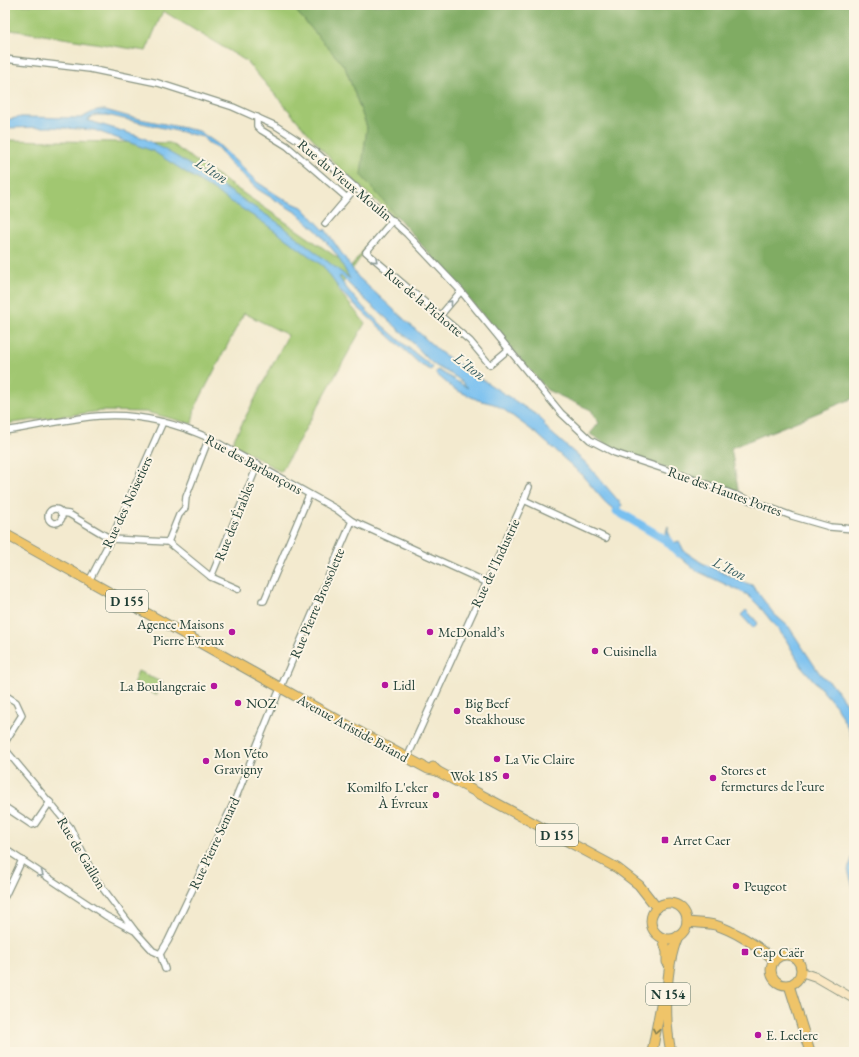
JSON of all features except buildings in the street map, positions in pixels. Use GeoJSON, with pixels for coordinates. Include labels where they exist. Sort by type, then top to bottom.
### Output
{"type":"FeatureCollection","features":[{"type":"Feature","properties":{"kind":"main road","name":"Avenue Aristide Briand"},"geometry":{"type":"LineString","coordinates":[[5,534],[249,669],[409,755],[431,765],[438,771],[617,868],[639,885],[657,908]]}},
{"type":"Feature","properties":{"kind":"main road"},"geometry":{"type":"LineString","coordinates":[[667,903],[678,905],[685,912],[687,922],[684,930],[678,936],[663,938],[655,932],[651,922],[657,908],[667,903]]}},
{"type":"Feature","properties":{"kind":"main road"},"geometry":{"type":"LineString","coordinates":[[687,922],[714,925],[726,929],[764,950],[774,960]]}},
{"type":"Feature","properties":{"kind":"main road","name":"N 154"},"geometry":{"type":"LineString","coordinates":[[670,1048],[667,1004],[672,949],[678,936]]}},
{"type":"Feature","properties":{"kind":"main road"},"geometry":{"type":"LineString","coordinates":[[652,1052],[665,984],[667,952],[663,938]]}},
{"type":"Feature","properties":{"kind":"main road"},"geometry":{"type":"LineString","coordinates":[[782,955],[792,956],[799,963],[801,972],[797,980],[789,985],[781,985],[772,977],[770,968],[774,960],[782,955]]}},
{"type":"Feature","properties":{"kind":"main road"},"geometry":{"type":"LineString","coordinates":[[801,972],[816,976],[854,999]]}},
{"type":"Feature","properties":{"kind":"main road"},"geometry":{"type":"LineString","coordinates":[[789,985],[810,1052]]}},
{"type":"Feature","properties":{"kind":"main road"},"geometry":{"type":"LineString","coordinates":[[662,1052],[670,1048]]}},
{"type":"Feature","properties":{"kind":"street","name":"Rue du Vieux Moulin"},"geometry":{"type":"LineString","coordinates":[[5,59],[90,69],[158,83],[233,107],[257,117],[292,135],[316,152],[407,234],[461,291],[561,413],[577,430],[598,446]]}},
{"type":"Feature","properties":{"kind":"street"},"geometry":{"type":"LineString","coordinates":[[257,117],[257,126],[261,130],[287,146],[347,198]]}},
{"type":"Feature","properties":{"kind":"street"},"geometry":{"type":"LineString","coordinates":[[325,224],[356,187]]}},
{"type":"Feature","properties":{"kind":"street","name":"Rue de la Pichotte"},"geometry":{"type":"LineString","coordinates":[[393,220],[366,252],[470,341],[490,365],[510,349]]}},
{"type":"Feature","properties":{"kind":"street"},"geometry":{"type":"LineString","coordinates":[[440,316],[461,291]]}},
{"type":"Feature","properties":{"kind":"street","name":"Rue des Barbançons"},"geometry":{"type":"LineString","coordinates":[[5,431],[99,416],[118,416],[163,422],[190,429],[258,464],[309,495],[336,508],[352,522],[486,582]]}},
{"type":"Feature","properties":{"kind":"street","name":"Rue des Noisetiers"},"geometry":{"type":"LineString","coordinates":[[89,580],[111,539],[163,422]]}},
{"type":"Feature","properties":{"kind":"street"},"geometry":{"type":"LineString","coordinates":[[168,542],[179,515],[185,508],[186,498],[208,438]]}},
{"type":"Feature","properties":{"kind":"street","name":"Rue des Hautes Portes"},"geometry":{"type":"LineString","coordinates":[[598,446],[816,524],[854,529]]}},
{"type":"Feature","properties":{"kind":"street","name":"Rue des Érables"},"geometry":{"type":"LineString","coordinates":[[211,577],[258,464]]}},
{"type":"Feature","properties":{"kind":"street","name":"Rue de l'Industrie"},"geometry":{"type":"LineString","coordinates":[[409,755],[524,500],[528,487]]}},
{"type":"Feature","properties":{"kind":"street"},"geometry":{"type":"LineString","coordinates":[[262,602],[264,601],[309,495]]}},
{"type":"Feature","properties":{"kind":"street"},"geometry":{"type":"LineString","coordinates":[[524,500],[606,538]]}},
{"type":"Feature","properties":{"kind":"street"},"geometry":{"type":"LineString","coordinates":[[61,513],[69,514],[111,539],[168,542],[211,577],[238,589]]}},
{"type":"Feature","properties":{"kind":"street","name":"Rue Pierre Brossolette"},"geometry":{"type":"LineString","coordinates":[[281,686],[352,522]]}},
{"type":"Feature","properties":{"kind":"street","name":"Rue Pierre Semard"},"geometry":{"type":"LineString","coordinates":[[160,954],[168,941],[234,802],[281,686]]}},
{"type":"Feature","properties":{"kind":"street"},"geometry":{"type":"LineString","coordinates":[[5,695],[16,702],[22,715],[5,742]]}},
{"type":"Feature","properties":{"kind":"street","name":"Rue de Gaillon"},"geometry":{"type":"LineString","coordinates":[[5,749],[70,827],[95,878],[135,931],[153,951],[160,954]]}},
{"type":"Feature","properties":{"kind":"street"},"geometry":{"type":"LineString","coordinates":[[5,807],[32,825],[35,824],[50,802]]}},
{"type":"Feature","properties":{"kind":"street"},"geometry":{"type":"LineString","coordinates":[[5,849],[54,883],[106,916],[135,931]]}},
{"type":"Feature","properties":{"kind":"street"},"geometry":{"type":"LineString","coordinates":[[5,896],[22,860]]}},
{"type":"Feature","properties":{"kind":"street"},"geometry":{"type":"LineString","coordinates":[[160,954],[164,969]]}},
{"type":"Feature","properties":{"kind":"green space"},"geometry":{"type":"Polygon","coordinates":[[[5,5],[291,5],[345,67],[367,127],[361,175],[397,214],[367,248],[338,290],[365,323],[281,472],[232,443],[288,335],[244,313],[195,408],[192,424],[146,412],[101,411],[5,424],[5,213],[11,194],[5,184],[5,140],[170,143],[351,267],[391,214],[333,162],[246,61],[163,11],[146,51],[5,29],[5,5]]]}},
{"type":"Feature","properties":{"kind":"green space"},"geometry":{"type":"Polygon","coordinates":[[[291,5],[854,5],[854,398],[731,448],[739,495],[612,448],[590,434],[599,423],[591,410],[547,390],[361,175],[367,127],[345,67],[291,5]]]}},
{"type":"Feature","properties":{"kind":"green space"},"geometry":{"type":"Polygon","coordinates":[[[138,671],[163,683],[156,695],[133,684],[138,671]]]}},
{"type":"Feature","properties":{"kind":"water"},"geometry":{"type":"Polygon","coordinates":[[[97,110],[105,110],[130,117],[199,131],[219,145],[257,182],[283,199],[302,207],[324,230],[325,229],[358,277],[440,352],[535,414],[544,422],[543,423],[548,430],[586,463],[622,505],[620,510],[629,516],[626,520],[605,502],[580,473],[537,434],[503,409],[494,404],[478,400],[454,389],[435,373],[438,370],[468,388],[457,378],[435,366],[406,336],[341,276],[339,277],[347,288],[369,313],[396,338],[433,367],[431,370],[421,365],[342,293],[323,266],[264,223],[153,151],[94,130],[50,127],[5,128],[5,120],[21,117],[81,118],[97,110]],[[96,115],[87,120],[144,138],[179,158],[277,222],[350,279],[337,255],[318,232],[297,213],[257,189],[229,162],[218,148],[207,142],[203,137],[107,115],[96,115]]]}},
{"type":"Feature","properties":{"kind":"water"},"geometry":{"type":"Polygon","coordinates":[[[668,526],[668,531],[673,543],[679,541],[684,551],[702,563],[752,585],[774,614],[789,627],[820,674],[834,686],[854,715],[854,746],[849,730],[836,706],[802,667],[785,638],[759,606],[748,595],[695,570],[669,548],[671,544],[663,543],[668,526]]]}},
{"type":"Feature","properties":{"kind":"water"},"geometry":{"type":"Polygon","coordinates":[[[746,610],[758,623],[753,628],[741,615],[746,610]]]}},
{"type":"Feature","properties":{"kind":"water"},"geometry":{"type":"Polygon","coordinates":[[[854,853],[854,890],[848,870],[854,853]]]}},
{"type":"Feature","properties":{"kind":"waterway","name":"L'Iton"},"geometry":{"type":"LineString","coordinates":[[617,511],[666,540],[679,553]]}},
{"type":"Feature","properties":{"kind":"place","name":"Agence Maisons Pierre Evreux"},"geometry":{"type":"Point","coordinates":[232,632]}},
{"type":"Feature","properties":{"kind":"place","name":"McDonald’s"},"geometry":{"type":"Point","coordinates":[430,632]}},
{"type":"Feature","properties":{"kind":"place","name":"Cuisinella"},"geometry":{"type":"Point","coordinates":[595,651]}},
{"type":"Feature","properties":{"kind":"place","name":"Lidl"},"geometry":{"type":"Point","coordinates":[385,685]}},
{"type":"Feature","properties":{"kind":"place","name":"La Boulangeraie"},"geometry":{"type":"Point","coordinates":[214,686]}},
{"type":"Feature","properties":{"kind":"place","name":"NOZ"},"geometry":{"type":"Point","coordinates":[238,703]}},
{"type":"Feature","properties":{"kind":"place","name":"Big Beef Steakhouse"},"geometry":{"type":"Point","coordinates":[457,711]}},
{"type":"Feature","properties":{"kind":"place","name":"La Vie Claire"},"geometry":{"type":"Point","coordinates":[497,759]}},
{"type":"Feature","properties":{"kind":"place","name":"Mon Véto Gravigny"},"geometry":{"type":"Point","coordinates":[206,761]}},
{"type":"Feature","properties":{"kind":"place","name":"Wok 185"},"geometry":{"type":"Point","coordinates":[506,776]}},
{"type":"Feature","properties":{"kind":"place","name":"Stores et fermetures de l’eure"},"geometry":{"type":"Point","coordinates":[713,778]}},
{"type":"Feature","properties":{"kind":"place","name":"Komilfo L'eker À Évreux"},"geometry":{"type":"Point","coordinates":[436,795]}},
{"type":"Feature","properties":{"kind":"place","name":"Arret Caer"},"geometry":{"type":"Point","coordinates":[665,840]}},
{"type":"Feature","properties":{"kind":"place","name":"Peugeot"},"geometry":{"type":"Point","coordinates":[736,886]}},
{"type":"Feature","properties":{"kind":"place","name":"Cap Caër"},"geometry":{"type":"Point","coordinates":[745,952]}},
{"type":"Feature","properties":{"kind":"place","name":"E. Leclerc"},"geometry":{"type":"Point","coordinates":[758,1035]}}]}
